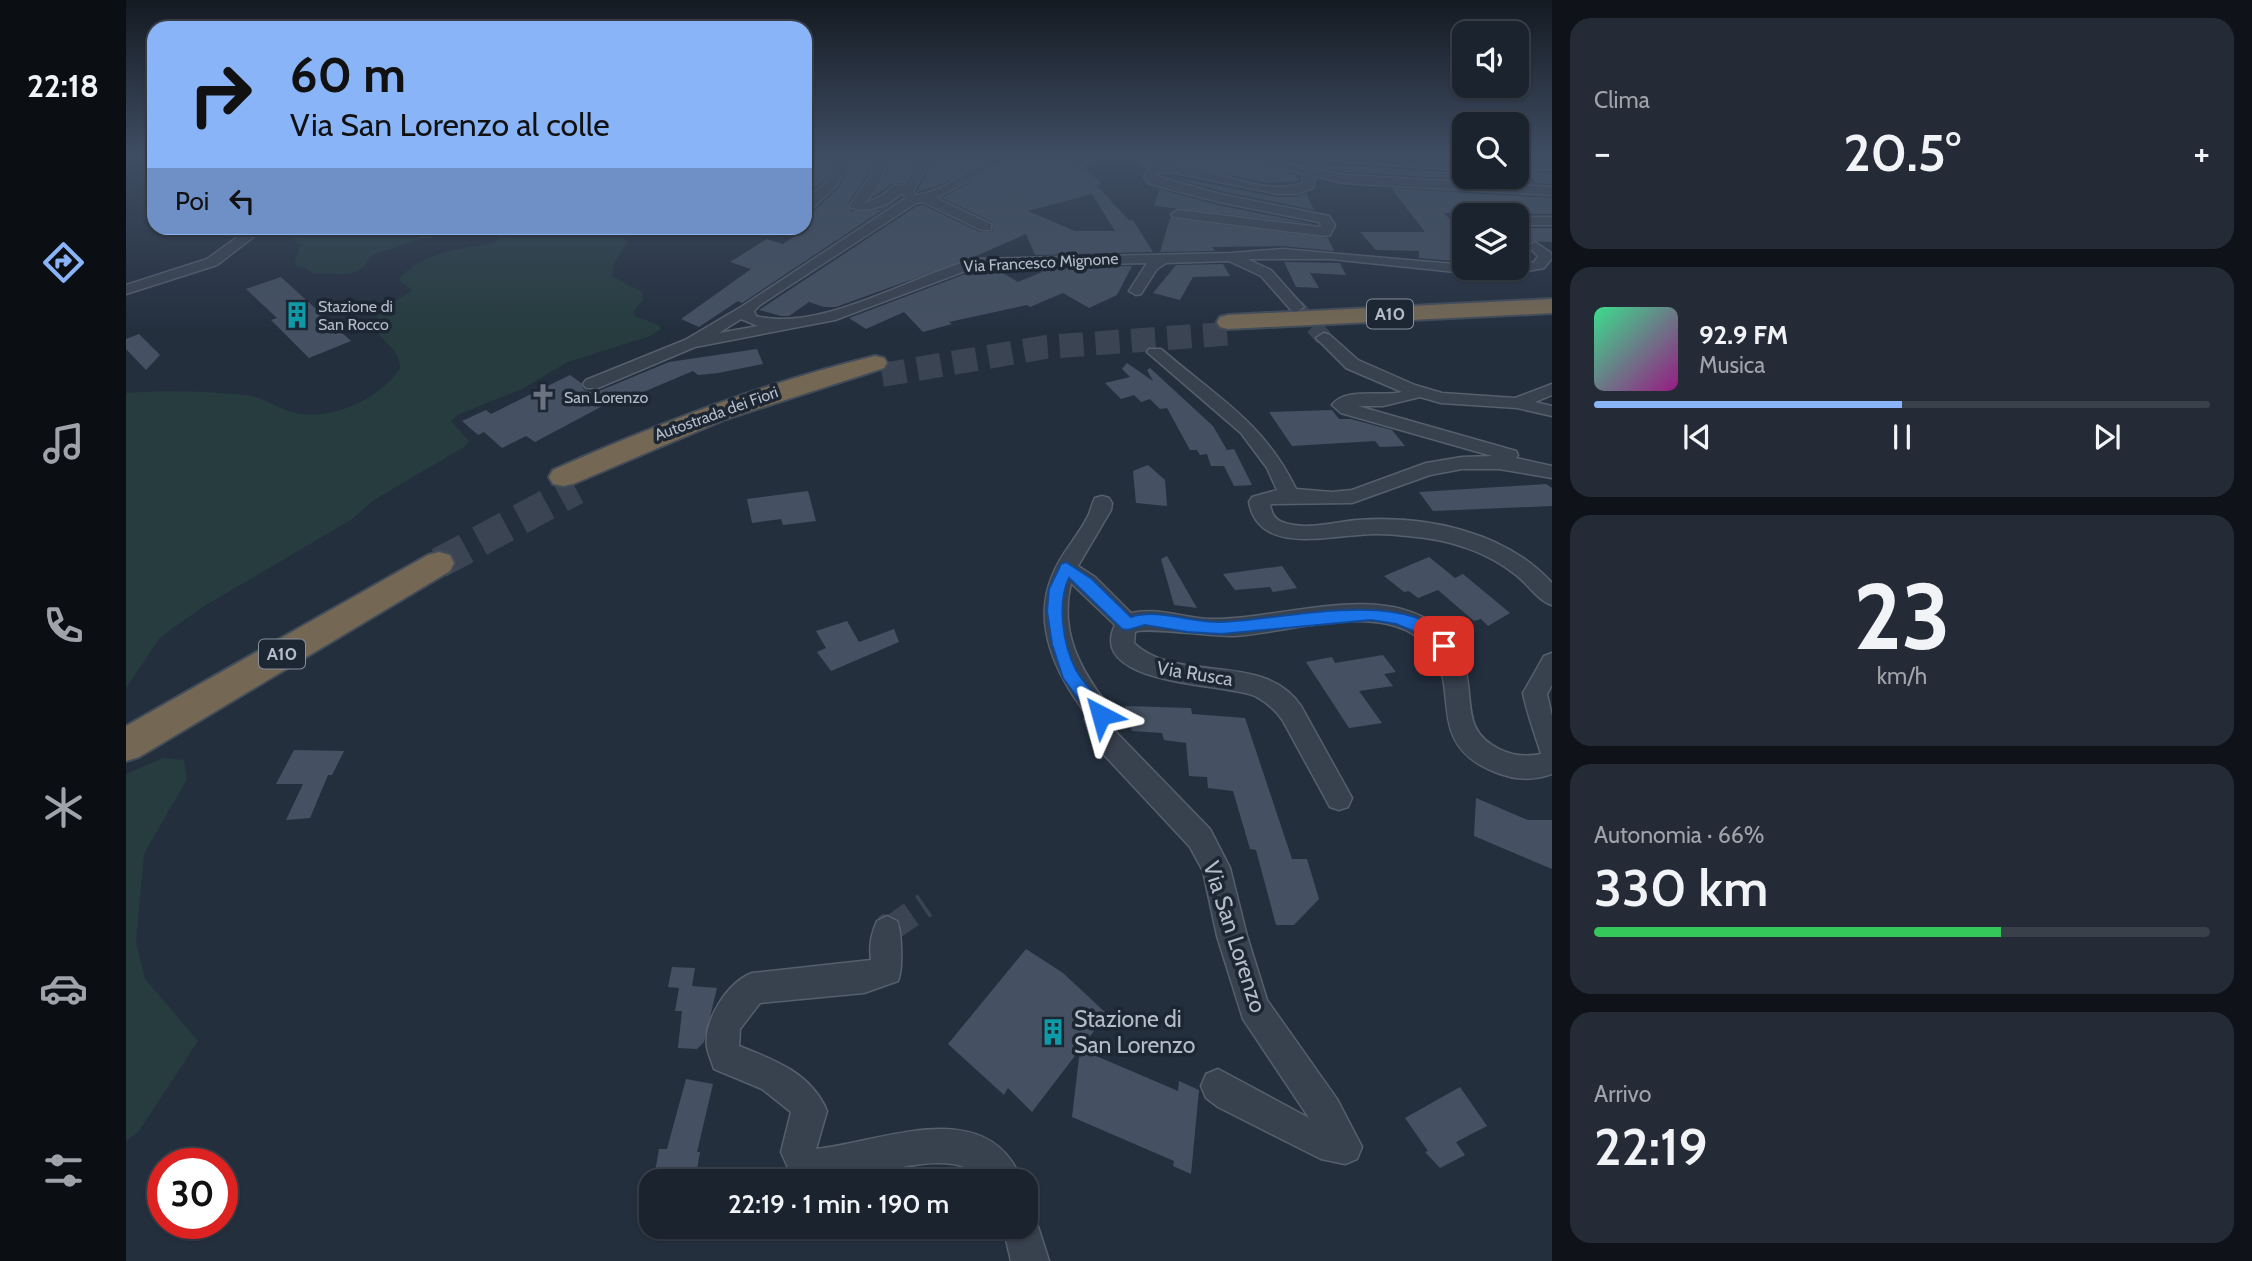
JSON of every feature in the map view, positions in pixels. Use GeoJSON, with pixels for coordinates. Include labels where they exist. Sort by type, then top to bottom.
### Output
{"type":"FeatureCollection","features":[{"type":"Feature","properties":{"kind":"highway","name":"A10"},"geometry":{"type":"LineString","coordinates":[[1552,306],[1232,327],[1552,318]]}},
{"type":"Feature","properties":{"kind":"highway","name":"Autostrada dei Fiori"},"geometry":{"type":"LineString","coordinates":[[570,483],[761,409],[878,369]]}},
{"type":"Feature","properties":{"kind":"highway","name":"A10"},"geometry":{"type":"LineString","coordinates":[[126,720],[432,556],[126,745]]}},
{"type":"Feature","properties":{"kind":"street","name":"Via Francesco Mignone"},"geometry":{"type":"LineString","coordinates":[[592,384],[691,343],[746,310],[841,244],[896,213]]}},
{"type":"Feature","properties":{"kind":"street","name":"Via Francesco Mignone"},"geometry":{"type":"LineString","coordinates":[[954,213],[986,226]]}},
{"type":"Feature","properties":{"kind":"street"},"geometry":{"type":"LineString","coordinates":[[1178,214],[1325,232],[1328,225],[1324,219],[1293,213]]}},
{"type":"Feature","properties":{"kind":"street"},"geometry":{"type":"LineString","coordinates":[[1529,221],[1552,222]]}},
{"type":"Feature","properties":{"kind":"street"},"geometry":{"type":"LineString","coordinates":[[126,290],[212,262],[249,235]]}},
{"type":"Feature","properties":{"kind":"street"},"geometry":{"type":"LineString","coordinates":[[1529,244],[1552,246]]}},
{"type":"Feature","properties":{"kind":"street","name":"Via Francesco Mignone"},"geometry":{"type":"LineString","coordinates":[[691,343],[797,325],[841,312],[956,267],[976,263],[1284,254],[1501,272],[1539,265],[1546,256],[1535,246]]}},
{"type":"Feature","properties":{"kind":"street"},"geometry":{"type":"LineString","coordinates":[[1136,291],[1152,266],[1165,257]]}},
{"type":"Feature","properties":{"kind":"street","name":"Via Francesco Mignone"},"geometry":{"type":"LineString","coordinates":[[1231,257],[1265,273],[1296,307]]}},
{"type":"Feature","properties":{"kind":"street"},"geometry":{"type":"LineString","coordinates":[[746,310],[749,319],[776,327]]}},
{"type":"Feature","properties":{"kind":"street"},"geometry":{"type":"LineString","coordinates":[[1324,338],[1352,364],[1418,392],[1474,402],[1517,403],[1552,411]]}},
{"type":"Feature","properties":{"kind":"street"},"geometry":{"type":"LineString","coordinates":[[1155,352],[1245,424],[1271,456],[1288,493]]}},
{"type":"Feature","properties":{"kind":"street"},"geometry":{"type":"LineString","coordinates":[[1418,392],[1404,398],[1345,401],[1341,405],[1347,409],[1390,418],[1422,431],[1521,458],[1544,470]]}},
{"type":"Feature","properties":{"kind":"street"},"geometry":{"type":"LineString","coordinates":[[1517,403],[1548,394]]}},
{"type":"Feature","properties":{"kind":"street"},"geometry":{"type":"LineString","coordinates":[[1544,470],[1467,462],[1435,467],[1387,486],[1342,498],[1312,498],[1288,493],[1259,502],[1260,513],[1266,522],[1276,527],[1298,531],[1403,528],[1456,536],[1496,551],[1518,564],[1552,597]]}},
{"type":"Feature","properties":{"kind":"street","name":"Via San Lorenzo"},"geometry":{"type":"LineString","coordinates":[[1102,503],[1100,515],[1066,568],[1056,589],[1055,611],[1060,644],[1069,673],[1101,715],[1097,719],[1102,735],[1200,838],[1216,868],[1231,936],[1254,1008],[1325,1111],[1345,1147],[1321,1142],[1230,1096],[1218,1086]]}},
{"type":"Feature","properties":{"kind":"street"},"geometry":{"type":"LineString","coordinates":[[1066,568],[1087,583],[1128,624],[1145,619],[1221,628],[1371,614],[1398,618],[1424,629],[1444,646],[1455,666],[1456,712],[1463,736],[1483,757],[1510,766],[1537,768],[1552,762]]}},
{"type":"Feature","properties":{"kind":"street","name":"Via Rusca"},"geometry":{"type":"LineString","coordinates":[[1128,624],[1123,630],[1123,646],[1129,654],[1147,666],[1249,682],[1267,690],[1283,702],[1295,717],[1339,798]]}},
{"type":"Feature","properties":{"kind":"street"},"geometry":{"type":"LineString","coordinates":[[1552,663],[1535,693],[1540,718],[1551,741],[1552,751]]}},
{"type":"Feature","properties":{"kind":"street"},"geometry":{"type":"LineString","coordinates":[[887,931],[884,945],[887,970],[864,978],[752,988],[739,1002],[724,1026],[721,1045],[726,1057],[767,1073],[802,1097],[810,1111],[799,1152],[804,1168],[824,1168],[915,1146],[953,1146],[978,1153],[998,1169]]}},
{"type":"Feature","properties":{"kind":"street"},"geometry":{"type":"LineString","coordinates":[[1024,1239],[1030,1261]]}},
{"type":"Feature","properties":{"kind":"green space"},"geometry":{"type":"Polygon","coordinates":[[[285,235],[406,235],[425,238],[375,254],[361,268],[343,274],[313,274],[306,268],[296,266],[295,260],[301,245],[285,235]]]}},
{"type":"Feature","properties":{"kind":"green space"},"geometry":{"type":"Polygon","coordinates":[[[493,235],[623,237],[628,242],[614,263],[612,276],[642,292],[643,300],[633,312],[635,316],[659,325],[661,329],[650,336],[568,362],[522,389],[457,415],[451,421],[469,441],[464,447],[374,500],[351,520],[206,605],[170,630],[159,639],[126,688],[126,393],[186,391],[245,395],[295,413],[309,415],[339,411],[354,405],[380,390],[400,369],[396,354],[379,335],[377,322],[386,306],[412,290],[400,281],[400,277],[410,268],[432,257],[494,242],[499,238],[493,235]]]}},
{"type":"Feature","properties":{"kind":"green space"},"geometry":{"type":"Polygon","coordinates":[[[163,758],[184,760],[187,779],[144,854],[136,942],[145,979],[198,1041],[139,1131],[126,1141],[126,774],[163,758]]]}},
{"type":"Feature","properties":{"kind":"building"},"geometry":{"type":"Polygon","coordinates":[[[812,213],[878,213],[742,303],[738,301],[699,327],[681,319],[751,269],[730,262],[767,239],[783,244],[796,235],[812,235],[812,213]]]}},
{"type":"Feature","properties":{"kind":"building"},"geometry":{"type":"Polygon","coordinates":[[[907,213],[940,213],[980,232],[993,232],[992,222],[973,213],[1032,213],[1075,231],[1115,231],[1104,213],[1122,213],[1130,221],[1133,220],[1153,252],[1035,255],[1026,234],[974,257],[836,307],[824,307],[809,302],[789,316],[759,310],[907,213]]]}},
{"type":"Feature","properties":{"kind":"building"},"geometry":{"type":"Polygon","coordinates":[[[1215,213],[1258,213],[1314,224],[1215,213]]]}},
{"type":"Feature","properties":{"kind":"building"},"geometry":{"type":"Polygon","coordinates":[[[1410,213],[1452,213],[1444,213],[1452,222],[1452,261],[1419,258],[1419,251],[1376,250],[1360,232],[1425,232],[1410,213]]]}},
{"type":"Feature","properties":{"kind":"building"},"geometry":{"type":"Polygon","coordinates":[[[1170,218],[1328,238],[1334,251],[1283,246],[1212,247],[1215,251],[1160,252],[1170,218]]]}},
{"type":"Feature","properties":{"kind":"building"},"geometry":{"type":"Polygon","coordinates":[[[1529,228],[1552,228],[1552,242],[1529,241],[1529,228]]]}},
{"type":"Feature","properties":{"kind":"building"},"geometry":{"type":"Polygon","coordinates":[[[1284,262],[1340,263],[1346,275],[1310,273],[1319,288],[1296,287],[1284,262]]]}},
{"type":"Feature","properties":{"kind":"building"},"geometry":{"type":"Polygon","coordinates":[[[1223,264],[1230,276],[1193,277],[1180,300],[1153,293],[1176,265],[1223,264]]]}},
{"type":"Feature","properties":{"kind":"building"},"geometry":{"type":"Polygon","coordinates":[[[1132,266],[1117,295],[1089,308],[1063,293],[1030,307],[1027,305],[949,322],[952,324],[923,332],[904,312],[866,329],[849,318],[976,270],[996,269],[1018,282],[1042,272],[1040,268],[1132,266]]]}},
{"type":"Feature","properties":{"kind":"building","name":"Stazione di San Rocco"},"geometry":{"type":"Polygon","coordinates":[[[281,277],[351,341],[309,358],[271,320],[277,318],[246,289],[281,277]]]}},
{"type":"Feature","properties":{"kind":"building"},"geometry":{"type":"Polygon","coordinates":[[[139,334],[160,355],[146,370],[126,349],[126,339],[139,334]]]}},
{"type":"Feature","properties":{"kind":"building"},"geometry":{"type":"Polygon","coordinates":[[[757,349],[763,364],[698,375],[693,371],[634,396],[629,392],[535,442],[526,436],[502,448],[484,432],[478,435],[462,421],[486,410],[491,414],[570,375],[581,383],[584,390],[594,393],[669,362],[757,349]]]}},
{"type":"Feature","properties":{"kind":"building"},"geometry":{"type":"Polygon","coordinates":[[[1127,363],[1153,381],[1147,370],[1150,368],[1213,426],[1227,450],[1234,449],[1252,485],[1234,486],[1224,466],[1211,466],[1207,454],[1200,455],[1197,450],[1190,450],[1167,408],[1160,409],[1150,399],[1141,402],[1134,395],[1121,399],[1105,383],[1130,377],[1122,369],[1127,363]]]}},
{"type":"Feature","properties":{"kind":"building"},"geometry":{"type":"Polygon","coordinates":[[[1332,410],[1339,419],[1351,419],[1392,430],[1405,446],[1380,447],[1375,441],[1292,446],[1269,412],[1332,410]]]}},
{"type":"Feature","properties":{"kind":"building"},"geometry":{"type":"Polygon","coordinates":[[[1148,465],[1165,480],[1167,506],[1136,503],[1133,471],[1148,465]]]}},
{"type":"Feature","properties":{"kind":"building"},"geometry":{"type":"Polygon","coordinates":[[[1546,484],[1552,488],[1552,506],[1433,511],[1419,492],[1546,484]]]}},
{"type":"Feature","properties":{"kind":"building"},"geometry":{"type":"Polygon","coordinates":[[[808,491],[816,521],[783,525],[781,519],[752,523],[747,499],[808,491]]]}},
{"type":"Feature","properties":{"kind":"building"},"geometry":{"type":"Polygon","coordinates":[[[1167,556],[1197,608],[1174,605],[1161,559],[1167,556]]]}},
{"type":"Feature","properties":{"kind":"building"},"geometry":{"type":"Polygon","coordinates":[[[1429,557],[1455,578],[1463,574],[1510,613],[1488,626],[1481,619],[1474,621],[1438,590],[1418,598],[1409,591],[1404,592],[1384,576],[1429,557]]]}},
{"type":"Feature","properties":{"kind":"building"},"geometry":{"type":"Polygon","coordinates":[[[1282,566],[1297,588],[1273,592],[1270,587],[1235,590],[1223,574],[1282,566]]]}},
{"type":"Feature","properties":{"kind":"building"},"geometry":{"type":"Polygon","coordinates":[[[847,621],[859,642],[894,629],[899,642],[831,671],[817,652],[826,648],[816,631],[847,621]]]}},
{"type":"Feature","properties":{"kind":"building"},"geometry":{"type":"Polygon","coordinates":[[[1383,655],[1396,672],[1384,674],[1393,686],[1359,691],[1382,723],[1349,728],[1306,662],[1332,657],[1335,663],[1383,655]]]}},
{"type":"Feature","properties":{"kind":"building"},"geometry":{"type":"Polygon","coordinates":[[[1125,706],[1191,708],[1192,714],[1245,718],[1292,859],[1307,859],[1319,899],[1294,925],[1276,925],[1256,850],[1250,849],[1233,791],[1208,788],[1207,777],[1189,776],[1186,743],[1164,740],[1162,733],[1132,731],[1125,706]]]}},
{"type":"Feature","properties":{"kind":"building"},"geometry":{"type":"Polygon","coordinates":[[[294,750],[344,751],[332,775],[328,775],[310,818],[286,820],[303,784],[276,784],[294,750]]]}},
{"type":"Feature","properties":{"kind":"building"},"geometry":{"type":"Polygon","coordinates":[[[1476,798],[1528,820],[1552,820],[1552,869],[1474,836],[1476,798]]]}},
{"type":"Feature","properties":{"kind":"building","name":"Stazione di San Lorenzo"},"geometry":{"type":"Polygon","coordinates":[[[1026,949],[1063,973],[1107,1014],[1032,1112],[1008,1088],[1004,1095],[948,1044],[1026,949]]]}},
{"type":"Feature","properties":{"kind":"building"},"geometry":{"type":"Polygon","coordinates":[[[672,967],[695,968],[692,986],[717,988],[704,1042],[697,1049],[678,1048],[682,1011],[675,1011],[679,988],[668,987],[672,967]]]}},
{"type":"Feature","properties":{"kind":"building"},"geometry":{"type":"Polygon","coordinates":[[[1080,1049],[1178,1091],[1179,1081],[1199,1090],[1191,1174],[1173,1166],[1174,1161],[1072,1117],[1080,1049]]]}},
{"type":"Feature","properties":{"kind":"building"},"geometry":{"type":"Polygon","coordinates":[[[686,1079],[713,1084],[697,1152],[700,1152],[697,1169],[656,1169],[659,1149],[667,1149],[686,1079]]]}},
{"type":"Feature","properties":{"kind":"building"},"geometry":{"type":"Polygon","coordinates":[[[1460,1087],[1487,1126],[1456,1142],[1465,1155],[1440,1168],[1425,1152],[1428,1151],[1405,1118],[1460,1087]]]}},
{"type":"Feature","properties":{"kind":"tunnel"},"geometry":{"type":"LineString","coordinates":[[1296,307],[1324,338]]}},
{"type":"Feature","properties":{"kind":"tunnel"},"geometry":{"type":"LineString","coordinates":[[882,375],[1046,347],[1236,333]]}},
{"type":"Feature","properties":{"kind":"tunnel"},"geometry":{"type":"LineString","coordinates":[[439,563],[576,489]]}},
{"type":"Feature","properties":{"kind":"tunnel"},"geometry":{"type":"LineString","coordinates":[[890,929],[925,905]]}},
{"type":"Feature","properties":{"kind":"place","name":"Stazione di San Rocco"},"geometry":{"type":"Point","coordinates":[297,315]}},
{"type":"Feature","properties":{"kind":"place","name":"San Lorenzo"},"geometry":{"type":"Point","coordinates":[543,397]}},
{"type":"Feature","properties":{"kind":"place","name":"Stazione di San Lorenzo"},"geometry":{"type":"Point","coordinates":[1053,1032]}},
{"type":"Feature","properties":{"kind":"route"},"geometry":{"type":"LineString","coordinates":[[1101,715],[1069,673],[1060,644],[1055,611],[1056,589],[1066,568],[1087,583],[1128,624],[1145,619],[1221,628],[1371,614],[1398,618],[1424,629],[1444,646]]}}]}
